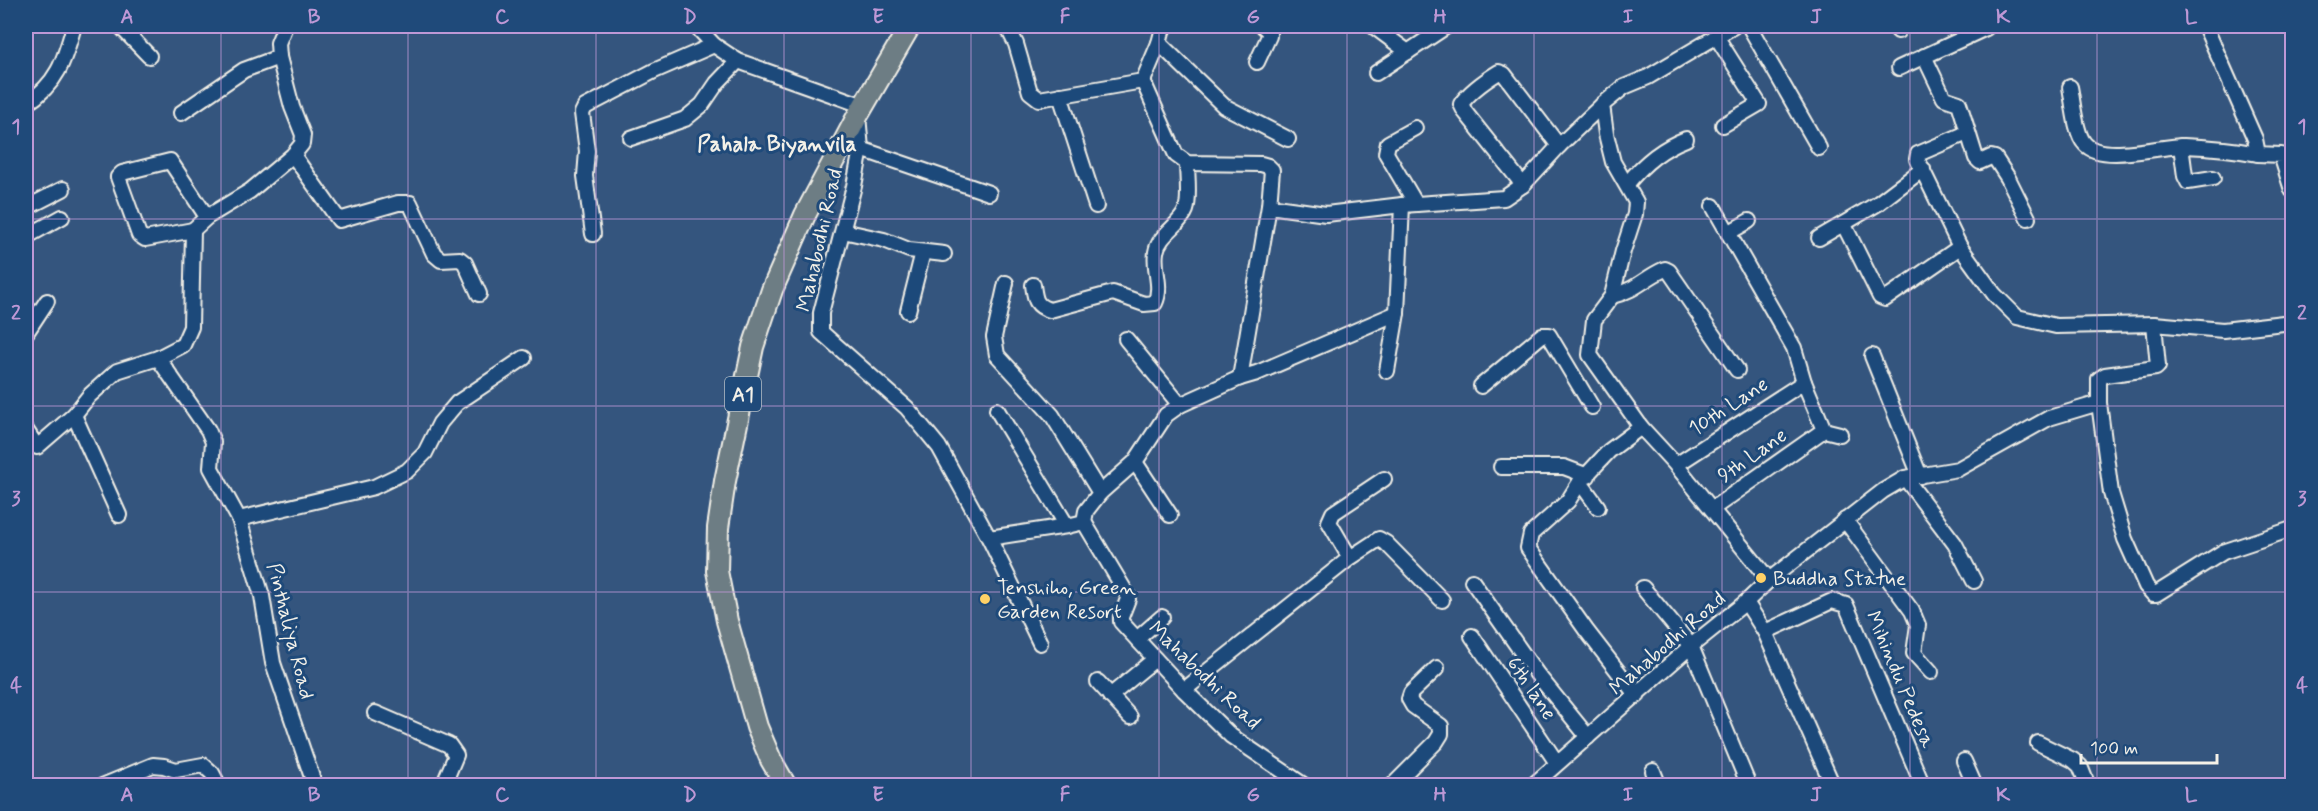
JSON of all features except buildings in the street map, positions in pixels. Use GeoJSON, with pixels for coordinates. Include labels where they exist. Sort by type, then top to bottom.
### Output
{"type":"FeatureCollection","features":[{"type":"Feature","properties":{"kind":"highway","name":"A1"},"geometry":{"type":"LineString","coordinates":[[786,786],[771,760],[757,727],[727,621],[717,571],[718,528],[725,481],[753,347],[772,290],[895,26]]}},
{"type":"Feature","properties":{"kind":"highway","name":"A1"},"geometry":{"type":"LineString","coordinates":[[773,786],[751,741],[714,621],[705,574],[705,524],[738,356],[758,291],[790,220],[910,26]]}},
{"type":"Feature","properties":{"kind":"street"},"geometry":{"type":"LineString","coordinates":[[26,104],[43,92],[57,74],[66,54],[74,26]]}},
{"type":"Feature","properties":{"kind":"street"},"geometry":{"type":"LineString","coordinates":[[120,26],[149,56]]}},
{"type":"Feature","properties":{"kind":"street"},"geometry":{"type":"LineString","coordinates":[[207,217],[170,161],[122,173],[118,177],[139,234],[145,238],[193,230],[207,217],[250,191],[293,155],[302,144],[303,135],[292,107],[279,57],[278,43],[285,26]]}},
{"type":"Feature","properties":{"kind":"street"},"geometry":{"type":"LineString","coordinates":[[696,26],[714,45],[738,61],[858,107]]}},
{"type":"Feature","properties":{"kind":"street"},"geometry":{"type":"LineString","coordinates":[[1007,26],[1016,44],[1030,92],[1039,99],[1143,81]]}},
{"type":"Feature","properties":{"kind":"street"},"geometry":{"type":"LineString","coordinates":[[1167,26],[1162,28],[1159,43],[1143,81],[1176,155],[1187,163],[1261,164],[1272,170],[1269,206],[1240,378]]}},
{"type":"Feature","properties":{"kind":"street"},"geometry":{"type":"LineString","coordinates":[[1257,62],[1269,36],[1269,31],[1263,26]]}},
{"type":"Feature","properties":{"kind":"street"},"geometry":{"type":"LineString","coordinates":[[1373,26],[1408,52]]}},
{"type":"Feature","properties":{"kind":"street"},"geometry":{"type":"LineString","coordinates":[[1376,73],[1447,26]]}},
{"type":"Feature","properties":{"kind":"street"},"geometry":{"type":"LineString","coordinates":[[1269,206],[1326,214],[1409,204],[1504,198],[1522,185],[1559,146],[1624,87],[1648,77],[1734,26]]}},
{"type":"Feature","properties":{"kind":"street"},"geometry":{"type":"LineString","coordinates":[[1749,26],[1819,148]]}},
{"type":"Feature","properties":{"kind":"street"},"geometry":{"type":"LineString","coordinates":[[1899,68],[1986,28],[1986,26]]}},
{"type":"Feature","properties":{"kind":"street"},"geometry":{"type":"LineString","coordinates":[[2205,26],[2254,139],[2258,154]]}},
{"type":"Feature","properties":{"kind":"street"},"geometry":{"type":"LineString","coordinates":[[1716,36],[1759,104],[1723,124]]}},
{"type":"Feature","properties":{"kind":"street"},"geometry":{"type":"LineString","coordinates":[[1159,43],[1224,106],[1287,139]]}},
{"type":"Feature","properties":{"kind":"street"},"geometry":{"type":"LineString","coordinates":[[593,234],[585,176],[586,151],[582,113],[585,107],[654,71],[714,45]]}},
{"type":"Feature","properties":{"kind":"street"},"geometry":{"type":"LineString","coordinates":[[1924,56],[1944,98],[1959,104],[1976,158],[1980,162],[1991,157],[1995,158],[2028,218]]}},
{"type":"Feature","properties":{"kind":"street"},"geometry":{"type":"LineString","coordinates":[[181,113],[243,69],[279,57]]}},
{"type":"Feature","properties":{"kind":"street"},"geometry":{"type":"LineString","coordinates":[[631,138],[685,119],[702,105],[717,83],[738,61]]}},
{"type":"Feature","properties":{"kind":"street"},"geometry":{"type":"LineString","coordinates":[[1522,185],[1465,112],[1461,104],[1466,97],[1499,72],[1504,74],[1559,146]]}},
{"type":"Feature","properties":{"kind":"street"},"geometry":{"type":"LineString","coordinates":[[2070,87],[2079,134],[2083,143],[2091,150],[2113,153],[2181,146],[2225,148],[2258,154],[2281,155],[2292,190]]}},
{"type":"Feature","properties":{"kind":"street"},"geometry":{"type":"LineString","coordinates":[[1060,95],[1095,206]]}},
{"type":"Feature","properties":{"kind":"street"},"geometry":{"type":"LineString","coordinates":[[1602,105],[1613,162],[1636,202],[1635,214],[1612,296],[1594,320],[1590,355],[1641,427],[1712,508],[1769,580]]}},
{"type":"Feature","properties":{"kind":"street","name":"Mahabodhi Road"},"geometry":{"type":"LineString","coordinates":[[858,107],[861,149],[843,231],[821,313],[821,332],[913,416],[939,447],[990,538]]}},
{"type":"Feature","properties":{"kind":"street"},"geometry":{"type":"LineString","coordinates":[[1387,371],[1397,313],[1409,204],[1386,153],[1386,147],[1388,143],[1415,128]]}},
{"type":"Feature","properties":{"kind":"street"},"geometry":{"type":"LineString","coordinates":[[1967,133],[1918,154],[1917,159],[1960,247],[1994,294],[2017,317],[2056,326],[2154,324],[2223,330],[2292,322]]}},
{"type":"Feature","properties":{"kind":"street"},"geometry":{"type":"LineString","coordinates":[[1627,184],[1638,170],[1669,146],[1686,139]]}},
{"type":"Feature","properties":{"kind":"street"},"geometry":{"type":"LineString","coordinates":[[2181,146],[2188,182],[2214,178]]}},
{"type":"Feature","properties":{"kind":"street"},"geometry":{"type":"LineString","coordinates":[[861,149],[989,193]]}},
{"type":"Feature","properties":{"kind":"street"},"geometry":{"type":"LineString","coordinates":[[293,155],[339,220],[398,203],[410,203],[434,254],[441,260],[460,260],[465,263],[479,294]]}},
{"type":"Feature","properties":{"kind":"street"},"geometry":{"type":"LineString","coordinates":[[1033,285],[1036,303],[1041,308],[1050,310],[1113,293],[1144,304],[1155,303],[1160,293],[1156,250],[1164,236],[1187,209],[1187,163]]}},
{"type":"Feature","properties":{"kind":"street"},"geometry":{"type":"LineString","coordinates":[[1819,238],[1844,225],[1923,170]]}},
{"type":"Feature","properties":{"kind":"street"},"geometry":{"type":"LineString","coordinates":[[27,203],[63,189]]}},
{"type":"Feature","properties":{"kind":"street"},"geometry":{"type":"LineString","coordinates":[[1713,206],[1794,348],[1820,433],[1840,434]]}},
{"type":"Feature","properties":{"kind":"street"},"geometry":{"type":"LineString","coordinates":[[26,237],[62,217]]}},
{"type":"Feature","properties":{"kind":"street"},"geometry":{"type":"LineString","coordinates":[[1728,233],[1749,221]]}},
{"type":"Feature","properties":{"kind":"street"},"geometry":{"type":"LineString","coordinates":[[1844,225],[1880,297],[1885,299],[1960,247]]}},
{"type":"Feature","properties":{"kind":"street"},"geometry":{"type":"LineString","coordinates":[[26,430],[31,451],[74,415],[89,396],[117,371],[158,358],[183,345],[191,327],[193,230]]}},
{"type":"Feature","properties":{"kind":"street"},"geometry":{"type":"LineString","coordinates":[[843,231],[923,252],[944,254]]}},
{"type":"Feature","properties":{"kind":"street"},"geometry":{"type":"LineString","coordinates":[[908,311],[923,252]]}},
{"type":"Feature","properties":{"kind":"street"},"geometry":{"type":"LineString","coordinates":[[1612,296],[1643,284],[1665,269],[1669,271],[1737,370]]}},
{"type":"Feature","properties":{"kind":"street"},"geometry":{"type":"LineString","coordinates":[[1006,283],[994,337],[997,355],[1052,415],[1100,493]]}},
{"type":"Feature","properties":{"kind":"street"},"geometry":{"type":"LineString","coordinates":[[26,333],[47,301]]}},
{"type":"Feature","properties":{"kind":"street"},"geometry":{"type":"LineString","coordinates":[[1040,643],[990,538],[1083,522],[1086,512],[1100,493],[1135,462],[1166,415],[1180,405],[1397,313]]}},
{"type":"Feature","properties":{"kind":"street"},"geometry":{"type":"LineString","coordinates":[[2154,324],[2158,366],[2105,375],[2099,379],[2099,403],[2111,493],[2124,540],[2146,586],[2153,594],[2156,594],[2223,552],[2292,529]]}},
{"type":"Feature","properties":{"kind":"street"},"geometry":{"type":"LineString","coordinates":[[1481,386],[1542,335],[1549,335],[1592,407]]}},
{"type":"Feature","properties":{"kind":"street"},"geometry":{"type":"LineString","coordinates":[[1126,339],[1180,405]]}},
{"type":"Feature","properties":{"kind":"street"},"geometry":{"type":"LineString","coordinates":[[1565,362],[1590,355]]}},
{"type":"Feature","properties":{"kind":"street"},"geometry":{"type":"LineString","coordinates":[[1872,356],[1920,476]]}},
{"type":"Feature","properties":{"kind":"street","name":"Pinthaliya Road"},"geometry":{"type":"LineString","coordinates":[[158,358],[208,430],[213,442],[211,468],[239,519],[262,596],[273,663],[315,786]]}},
{"type":"Feature","properties":{"kind":"street"},"geometry":{"type":"LineString","coordinates":[[239,519],[374,488],[408,471],[425,453],[440,423],[458,403],[524,358]]}},
{"type":"Feature","properties":{"kind":"street","name":"10th Lane"},"geometry":{"type":"LineString","coordinates":[[1676,465],[1804,382]]}},
{"type":"Feature","properties":{"kind":"street"},"geometry":{"type":"LineString","coordinates":[[1974,581],[1955,544],[1905,478],[1958,469],[2049,418],[2099,403]]}},
{"type":"Feature","properties":{"kind":"street"},"geometry":{"type":"LineString","coordinates":[[997,410],[1067,526]]}},
{"type":"Feature","properties":{"kind":"street"},"geometry":{"type":"LineString","coordinates":[[74,415],[119,515]]}},
{"type":"Feature","properties":{"kind":"street"},"geometry":{"type":"LineString","coordinates":[[1637,696],[1586,630],[1528,548],[1531,534],[1568,501],[1609,451],[1641,427]]}},
{"type":"Feature","properties":{"kind":"street","name":"9th Lane"},"geometry":{"type":"LineString","coordinates":[[1712,508],[1820,433]]}},
{"type":"Feature","properties":{"kind":"street"},"geometry":{"type":"LineString","coordinates":[[1135,462],[1170,515]]}},
{"type":"Feature","properties":{"kind":"street"},"geometry":{"type":"LineString","coordinates":[[1500,467],[1564,467],[1584,479],[1598,507]]}},
{"type":"Feature","properties":{"kind":"street","name":"Mahabodhi Road"},"geometry":{"type":"LineString","coordinates":[[1532,786],[1769,580],[1883,491],[1905,478]]}},
{"type":"Feature","properties":{"kind":"street"},"geometry":{"type":"LineString","coordinates":[[1350,558],[1329,522],[1329,517],[1384,479]]}},
{"type":"Feature","properties":{"kind":"street"},"geometry":{"type":"LineString","coordinates":[[1845,520],[1912,611],[1918,625],[1914,653],[1931,672]]}},
{"type":"Feature","properties":{"kind":"street","name":"Mahabodhi Road"},"geometry":{"type":"LineString","coordinates":[[1083,522],[1127,594],[1128,599],[1121,619],[1137,639],[1184,690],[1232,736],[1305,786]]}},
{"type":"Feature","properties":{"kind":"street"},"geometry":{"type":"LineString","coordinates":[[1184,690],[1350,558],[1379,539],[1386,543],[1442,600]]}},
{"type":"Feature","properties":{"kind":"street"},"geometry":{"type":"LineString","coordinates":[[1472,581],[1537,674],[1588,737]]}},
{"type":"Feature","properties":{"kind":"street"},"geometry":{"type":"LineString","coordinates":[[1643,588],[1691,646],[1749,786]]}},
{"type":"Feature","properties":{"kind":"street","name":"Mihindu Pedesa"},"geometry":{"type":"LineString","coordinates":[[1765,632],[1832,601],[1846,605],[1923,786]]}},
{"type":"Feature","properties":{"kind":"street"},"geometry":{"type":"LineString","coordinates":[[1746,602],[1765,632],[1833,786]]}},
{"type":"Feature","properties":{"kind":"street"},"geometry":{"type":"LineString","coordinates":[[1137,639],[1162,617]]}},
{"type":"Feature","properties":{"kind":"street","name":"6th lane"},"geometry":{"type":"LineString","coordinates":[[1472,636],[1557,763]]}},
{"type":"Feature","properties":{"kind":"street"},"geometry":{"type":"LineString","coordinates":[[1110,696],[1155,659]]}},
{"type":"Feature","properties":{"kind":"street"},"geometry":{"type":"LineString","coordinates":[[1392,786],[1436,742],[1441,734],[1441,726],[1413,706],[1409,699],[1411,693],[1437,668]]}},
{"type":"Feature","properties":{"kind":"street"},"geometry":{"type":"LineString","coordinates":[[1098,682],[1130,717]]}},
{"type":"Feature","properties":{"kind":"street"},"geometry":{"type":"LineString","coordinates":[[375,712],[449,745],[456,755],[443,786]]}},
{"type":"Feature","properties":{"kind":"street"},"geometry":{"type":"LineString","coordinates":[[2038,743],[2073,760],[2080,766],[2088,786]]}},
{"type":"Feature","properties":{"kind":"street"},"geometry":{"type":"LineString","coordinates":[[1964,761],[1975,786]]}},
{"type":"Feature","properties":{"kind":"street"},"geometry":{"type":"LineString","coordinates":[[102,786],[153,765],[176,770],[202,765],[212,773],[219,786]]}},
{"type":"Feature","properties":{"kind":"street"},"geometry":{"type":"LineString","coordinates":[[1653,771],[1659,786]]}},
{"type":"Feature","properties":{"kind":"street"},"geometry":{"type":"LineString","coordinates":[[1545,773],[1554,786]]}},
{"type":"Feature","properties":{"kind":"place","name":"Buddha Statue"},"geometry":{"type":"Point","coordinates":[1761,578]}},
{"type":"Feature","properties":{"kind":"place","name":"Tenshiho, Green Garden Resort"},"geometry":{"type":"Point","coordinates":[985,599]}},
{"type":"Feature","properties":{"kind":"district","name":"Pahala Biyanvila"},"geometry":{"type":"Point","coordinates":[777,143]}}]}
